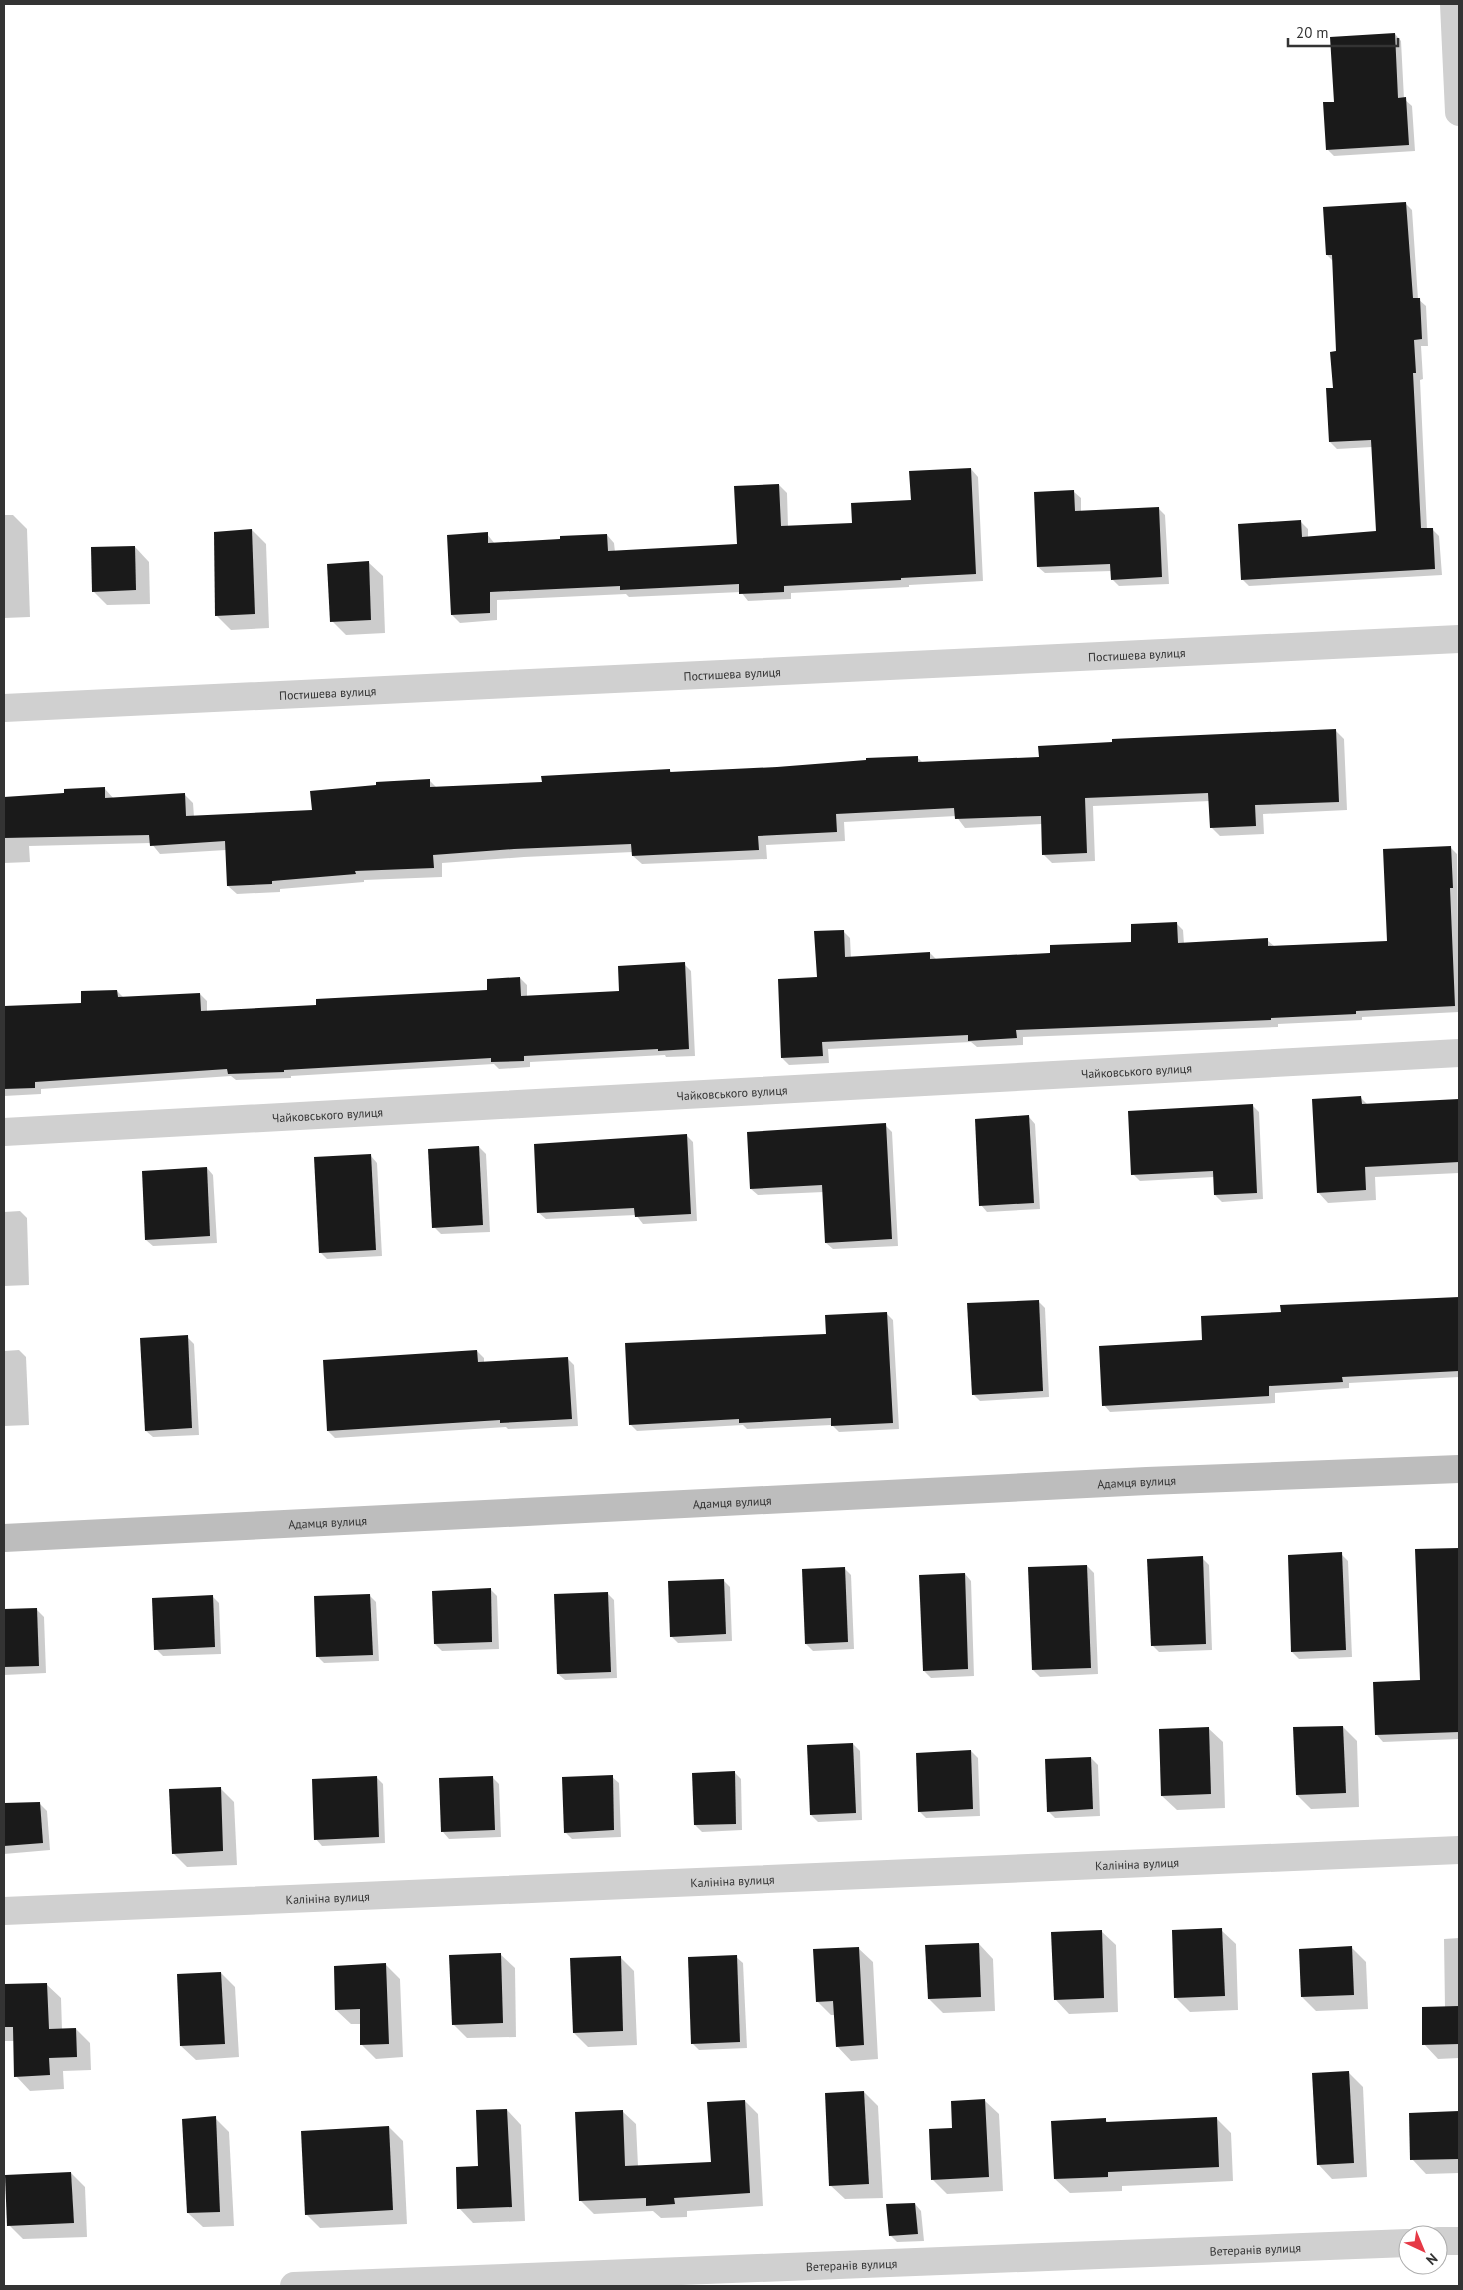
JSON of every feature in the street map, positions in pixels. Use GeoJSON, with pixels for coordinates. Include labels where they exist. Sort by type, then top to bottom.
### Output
{"type":"FeatureCollection","features":[{"type":"Feature","properties":{"kind":"street"},"geometry":{"type":"LineString","coordinates":[[1454,4],[1459,112]]}},
{"type":"Feature","properties":{"kind":"street","name":"Постишева вулиця"},"geometry":{"type":"LineString","coordinates":[[4,708],[1459,639]]}},
{"type":"Feature","properties":{"kind":"street","name":"Чайковського вулиця"},"geometry":{"type":"LineString","coordinates":[[4,1132],[1459,1053]]}},
{"type":"Feature","properties":{"kind":"street","name":"Адамця вулиця"},"geometry":{"type":"LineString","coordinates":[[4,1538],[1147,1481],[1459,1468]]}},
{"type":"Feature","properties":{"kind":"street","name":"Калініна вулиця"},"geometry":{"type":"LineString","coordinates":[[4,1911],[1459,1850]]}},
{"type":"Feature","properties":{"kind":"street","name":"Ветеранів вулиця"},"geometry":{"type":"LineString","coordinates":[[294,2286],[1398,2243]]}},
{"type":"Feature","properties":{"kind":"building"},"geometry":{"type":"Polygon","coordinates":[[[1395,33],[1398,98],[1406,97],[1409,145],[1326,150],[1323,102],[1334,102],[1330,37],[1395,33]]]}},
{"type":"Feature","properties":{"kind":"building"},"geometry":{"type":"Polygon","coordinates":[[[1406,202],[1413,298],[1420,298],[1422,339],[1414,340],[1416,373],[1413,373],[1421,528],[1433,528],[1435,569],[1241,580],[1238,524],[1301,520],[1302,537],[1376,531],[1371,440],[1329,442],[1326,388],[1333,388],[1330,352],[1336,351],[1332,255],[1326,255],[1323,207],[1406,202]]]}},
{"type":"Feature","properties":{"kind":"building"},"geometry":{"type":"Polygon","coordinates":[[[971,468],[976,574],[784,586],[784,592],[739,594],[739,584],[620,590],[620,586],[490,592],[490,613],[451,615],[447,535],[488,532],[488,543],[560,539],[560,536],[607,534],[608,551],[737,544],[734,486],[779,484],[781,526],[852,523],[851,503],[911,500],[909,471],[971,468]]]}},
{"type":"Feature","properties":{"kind":"building"},"geometry":{"type":"Polygon","coordinates":[[[1074,490],[1075,511],[1159,507],[1162,577],[1111,580],[1110,564],[1037,567],[1034,492],[1074,490]]]}},
{"type":"Feature","properties":{"kind":"building"},"geometry":{"type":"Polygon","coordinates":[[[252,529],[255,614],[215,616],[214,532],[252,529]]]}},
{"type":"Feature","properties":{"kind":"building"},"geometry":{"type":"Polygon","coordinates":[[[135,546],[136,590],[92,592],[91,547],[135,546]]]}},
{"type":"Feature","properties":{"kind":"building"},"geometry":{"type":"Polygon","coordinates":[[[369,561],[371,620],[330,622],[327,564],[369,561]]]}},
{"type":"Feature","properties":{"kind":"building"},"geometry":{"type":"Polygon","coordinates":[[[1336,729],[1339,802],[1255,805],[1256,826],[1210,828],[1208,793],[1085,798],[1087,853],[1042,855],[1041,816],[955,819],[954,808],[836,814],[837,832],[758,836],[759,850],[632,856],[631,844],[514,849],[433,855],[434,868],[355,871],[356,874],[272,881],[272,884],[227,886],[225,841],[150,846],[149,835],[4,838],[4,797],[64,793],[64,789],[105,787],[105,798],[185,793],[186,816],[312,810],[310,791],[376,785],[376,782],[430,779],[430,787],[542,782],[541,776],[670,769],[670,772],[777,767],[866,760],[866,758],[918,756],[918,762],[1039,757],[1038,746],[1112,742],[1112,739],[1336,729]]]}},
{"type":"Feature","properties":{"kind":"building"},"geometry":{"type":"Polygon","coordinates":[[[1451,846],[1453,888],[1450,888],[1455,1006],[1356,1011],[1356,1014],[1271,1018],[1271,1020],[1016,1030],[1017,1038],[968,1041],[968,1035],[822,1042],[823,1056],[781,1058],[778,979],[817,977],[814,931],[844,930],[845,957],[930,952],[930,959],[1050,953],[1050,945],[1131,942],[1131,924],[1177,922],[1178,943],[1268,938],[1268,946],[1387,941],[1383,849],[1451,846]]]}},
{"type":"Feature","properties":{"kind":"building"},"geometry":{"type":"Polygon","coordinates":[[[685,962],[689,1049],[524,1056],[524,1061],[491,1062],[491,1058],[284,1070],[284,1072],[228,1074],[227,1069],[35,1082],[35,1088],[4,1089],[4,1006],[81,1003],[81,991],[117,990],[118,997],[200,993],[201,1011],[316,1005],[316,999],[487,990],[487,979],[520,977],[521,996],[619,991],[618,966],[685,962]]]}},
{"type":"Feature","properties":{"kind":"building"},"geometry":{"type":"Polygon","coordinates":[[[1361,1096],[1362,1104],[1459,1099],[1459,1162],[1365,1167],[1366,1190],[1317,1193],[1312,1099],[1361,1096]]]}},
{"type":"Feature","properties":{"kind":"building"},"geometry":{"type":"Polygon","coordinates":[[[1253,1104],[1257,1193],[1214,1195],[1213,1171],[1131,1175],[1128,1111],[1253,1104]]]}},
{"type":"Feature","properties":{"kind":"building"},"geometry":{"type":"Polygon","coordinates":[[[1029,1115],[1034,1203],[979,1206],[975,1119],[1029,1115]]]}},
{"type":"Feature","properties":{"kind":"building"},"geometry":{"type":"Polygon","coordinates":[[[886,1123],[892,1239],[825,1243],[822,1185],[750,1189],[747,1132],[886,1123]]]}},
{"type":"Feature","properties":{"kind":"building"},"geometry":{"type":"Polygon","coordinates":[[[687,1134],[691,1214],[635,1217],[634,1208],[537,1213],[534,1144],[687,1134]]]}},
{"type":"Feature","properties":{"kind":"building"},"geometry":{"type":"Polygon","coordinates":[[[479,1146],[483,1225],[432,1228],[428,1149],[479,1146]]]}},
{"type":"Feature","properties":{"kind":"building"},"geometry":{"type":"Polygon","coordinates":[[[371,1154],[376,1250],[319,1253],[314,1157],[371,1154]]]}},
{"type":"Feature","properties":{"kind":"building"},"geometry":{"type":"Polygon","coordinates":[[[207,1167],[210,1236],[145,1240],[142,1171],[207,1167]]]}},
{"type":"Feature","properties":{"kind":"building"},"geometry":{"type":"Polygon","coordinates":[[[1459,1297],[1459,1371],[1342,1377],[1343,1382],[1269,1386],[1269,1396],[1102,1406],[1099,1346],[1202,1340],[1201,1316],[1281,1312],[1280,1305],[1459,1297]]]}},
{"type":"Feature","properties":{"kind":"building"},"geometry":{"type":"Polygon","coordinates":[[[1039,1300],[1043,1391],[972,1395],[967,1303],[1039,1300]]]}},
{"type":"Feature","properties":{"kind":"building"},"geometry":{"type":"Polygon","coordinates":[[[887,1312],[893,1423],[831,1426],[831,1418],[739,1423],[739,1419],[629,1425],[625,1343],[826,1334],[825,1315],[887,1312]]]}},
{"type":"Feature","properties":{"kind":"building"},"geometry":{"type":"Polygon","coordinates":[[[188,1335],[192,1428],[145,1431],[140,1338],[188,1335]]]}},
{"type":"Feature","properties":{"kind":"building"},"geometry":{"type":"Polygon","coordinates":[[[477,1350],[478,1362],[568,1357],[572,1419],[500,1423],[500,1420],[327,1431],[323,1360],[477,1350]]]}},
{"type":"Feature","properties":{"kind":"building"},"geometry":{"type":"Polygon","coordinates":[[[1459,1548],[1459,1732],[1375,1735],[1373,1682],[1420,1680],[1415,1549],[1459,1548]]]}},
{"type":"Feature","properties":{"kind":"building"},"geometry":{"type":"Polygon","coordinates":[[[1342,1552],[1346,1650],[1291,1652],[1288,1555],[1342,1552]]]}},
{"type":"Feature","properties":{"kind":"building"},"geometry":{"type":"Polygon","coordinates":[[[1203,1556],[1206,1644],[1151,1646],[1147,1559],[1203,1556]]]}},
{"type":"Feature","properties":{"kind":"building"},"geometry":{"type":"Polygon","coordinates":[[[1087,1565],[1091,1668],[1032,1670],[1028,1567],[1087,1565]]]}},
{"type":"Feature","properties":{"kind":"building"},"geometry":{"type":"Polygon","coordinates":[[[845,1567],[848,1642],[805,1644],[802,1569],[845,1567]]]}},
{"type":"Feature","properties":{"kind":"building"},"geometry":{"type":"Polygon","coordinates":[[[965,1573],[968,1669],[923,1671],[919,1575],[965,1573]]]}},
{"type":"Feature","properties":{"kind":"building"},"geometry":{"type":"Polygon","coordinates":[[[724,1579],[726,1634],[670,1637],[668,1581],[724,1579]]]}},
{"type":"Feature","properties":{"kind":"building"},"geometry":{"type":"Polygon","coordinates":[[[491,1588],[492,1642],[434,1644],[432,1591],[491,1588]]]}},
{"type":"Feature","properties":{"kind":"building"},"geometry":{"type":"Polygon","coordinates":[[[608,1592],[611,1672],[557,1674],[554,1594],[608,1592]]]}},
{"type":"Feature","properties":{"kind":"building"},"geometry":{"type":"Polygon","coordinates":[[[370,1594],[373,1655],[316,1657],[314,1596],[370,1594]]]}},
{"type":"Feature","properties":{"kind":"building"},"geometry":{"type":"Polygon","coordinates":[[[213,1595],[215,1647],[154,1650],[152,1598],[213,1595]]]}},
{"type":"Feature","properties":{"kind":"building"},"geometry":{"type":"Polygon","coordinates":[[[37,1608],[39,1666],[4,1667],[4,1609],[37,1608]]]}},
{"type":"Feature","properties":{"kind":"building"},"geometry":{"type":"Polygon","coordinates":[[[1343,1726],[1346,1793],[1296,1795],[1293,1727],[1343,1726]]]}},
{"type":"Feature","properties":{"kind":"building"},"geometry":{"type":"Polygon","coordinates":[[[1209,1727],[1211,1794],[1161,1796],[1159,1729],[1209,1727]]]}},
{"type":"Feature","properties":{"kind":"building"},"geometry":{"type":"Polygon","coordinates":[[[853,1743],[856,1813],[810,1815],[807,1745],[853,1743]]]}},
{"type":"Feature","properties":{"kind":"building"},"geometry":{"type":"Polygon","coordinates":[[[971,1750],[973,1809],[918,1812],[916,1753],[971,1750]]]}},
{"type":"Feature","properties":{"kind":"building"},"geometry":{"type":"Polygon","coordinates":[[[1091,1757],[1093,1809],[1047,1812],[1045,1759],[1091,1757]]]}},
{"type":"Feature","properties":{"kind":"building"},"geometry":{"type":"Polygon","coordinates":[[[735,1771],[736,1824],[694,1825],[692,1773],[735,1771]]]}},
{"type":"Feature","properties":{"kind":"building"},"geometry":{"type":"Polygon","coordinates":[[[613,1775],[614,1830],[564,1833],[562,1777],[613,1775]]]}},
{"type":"Feature","properties":{"kind":"building"},"geometry":{"type":"Polygon","coordinates":[[[377,1776],[379,1837],[314,1840],[312,1779],[377,1776]]]}},
{"type":"Feature","properties":{"kind":"building"},"geometry":{"type":"Polygon","coordinates":[[[493,1776],[495,1830],[441,1832],[439,1778],[493,1776]]]}},
{"type":"Feature","properties":{"kind":"building"},"geometry":{"type":"Polygon","coordinates":[[[221,1787],[223,1851],[172,1854],[169,1789],[221,1787]]]}},
{"type":"Feature","properties":{"kind":"building"},"geometry":{"type":"Polygon","coordinates":[[[40,1802],[43,1843],[4,1846],[4,1803],[40,1802]]]}},
{"type":"Feature","properties":{"kind":"building"},"geometry":{"type":"Polygon","coordinates":[[[1222,1928],[1225,1996],[1174,1998],[1172,1930],[1222,1928]]]}},
{"type":"Feature","properties":{"kind":"building"},"geometry":{"type":"Polygon","coordinates":[[[1102,1930],[1104,1998],[1054,2000],[1051,1932],[1102,1930]]]}},
{"type":"Feature","properties":{"kind":"building"},"geometry":{"type":"Polygon","coordinates":[[[979,1943],[981,1997],[928,1999],[925,1945],[979,1943]]]}},
{"type":"Feature","properties":{"kind":"building"},"geometry":{"type":"Polygon","coordinates":[[[1352,1946],[1354,1995],[1301,1997],[1299,1949],[1352,1946]]]}},
{"type":"Feature","properties":{"kind":"building"},"geometry":{"type":"Polygon","coordinates":[[[859,1947],[864,2045],[836,2047],[833,2001],[816,2002],[813,1949],[859,1947]]]}},
{"type":"Feature","properties":{"kind":"building"},"geometry":{"type":"Polygon","coordinates":[[[501,1953],[503,2023],[452,2025],[449,1955],[501,1953]]]}},
{"type":"Feature","properties":{"kind":"building"},"geometry":{"type":"Polygon","coordinates":[[[737,1955],[740,2042],[691,2044],[688,1957],[737,1955]]]}},
{"type":"Feature","properties":{"kind":"building"},"geometry":{"type":"Polygon","coordinates":[[[621,1956],[623,2031],[573,2033],[570,1958],[621,1956]]]}},
{"type":"Feature","properties":{"kind":"building"},"geometry":{"type":"Polygon","coordinates":[[[386,1963],[389,2044],[360,2045],[360,2009],[335,2010],[334,1966],[386,1963]]]}},
{"type":"Feature","properties":{"kind":"building"},"geometry":{"type":"Polygon","coordinates":[[[221,1972],[225,2044],[180,2046],[177,1974],[221,1972]]]}},
{"type":"Feature","properties":{"kind":"building"},"geometry":{"type":"Polygon","coordinates":[[[47,1983],[49,2029],[76,2028],[77,2057],[49,2058],[50,2075],[14,2077],[13,2027],[4,2027],[4,1984],[47,1983]]]}},
{"type":"Feature","properties":{"kind":"building"},"geometry":{"type":"Polygon","coordinates":[[[1459,2006],[1459,2044],[1422,2045],[1422,2007],[1459,2006]]]}},
{"type":"Feature","properties":{"kind":"building"},"geometry":{"type":"Polygon","coordinates":[[[1349,2071],[1354,2163],[1317,2165],[1312,2073],[1349,2071]]]}},
{"type":"Feature","properties":{"kind":"building"},"geometry":{"type":"Polygon","coordinates":[[[864,2091],[869,2184],[829,2186],[825,2093],[864,2091]]]}},
{"type":"Feature","properties":{"kind":"building"},"geometry":{"type":"Polygon","coordinates":[[[985,2099],[989,2177],[931,2180],[929,2129],[952,2128],[951,2101],[985,2099]]]}},
{"type":"Feature","properties":{"kind":"building"},"geometry":{"type":"Polygon","coordinates":[[[745,2100],[750,2193],[674,2198],[675,2204],[646,2206],[646,2198],[579,2201],[575,2112],[623,2110],[625,2166],[711,2162],[707,2102],[745,2100]]]}},
{"type":"Feature","properties":{"kind":"building"},"geometry":{"type":"Polygon","coordinates":[[[507,2109],[512,2207],[457,2209],[456,2167],[478,2166],[476,2110],[507,2109]]]}},
{"type":"Feature","properties":{"kind":"building"},"geometry":{"type":"Polygon","coordinates":[[[1459,2111],[1459,2159],[1410,2160],[1409,2113],[1459,2111]]]}},
{"type":"Feature","properties":{"kind":"building"},"geometry":{"type":"Polygon","coordinates":[[[216,2116],[220,2212],[187,2213],[182,2119],[216,2116]]]}},
{"type":"Feature","properties":{"kind":"building"},"geometry":{"type":"Polygon","coordinates":[[[1217,2117],[1219,2167],[1108,2172],[1108,2177],[1054,2179],[1051,2121],[1106,2118],[1106,2122],[1217,2117]]]}},
{"type":"Feature","properties":{"kind":"building"},"geometry":{"type":"Polygon","coordinates":[[[389,2126],[393,2210],[305,2215],[301,2131],[389,2126]]]}},
{"type":"Feature","properties":{"kind":"building"},"geometry":{"type":"Polygon","coordinates":[[[71,2172],[74,2223],[7,2226],[5,2175],[71,2172]]]}},
{"type":"Feature","properties":{"kind":"building"},"geometry":{"type":"Polygon","coordinates":[[[915,2203],[918,2234],[889,2236],[886,2204],[915,2203]]]}}]}
